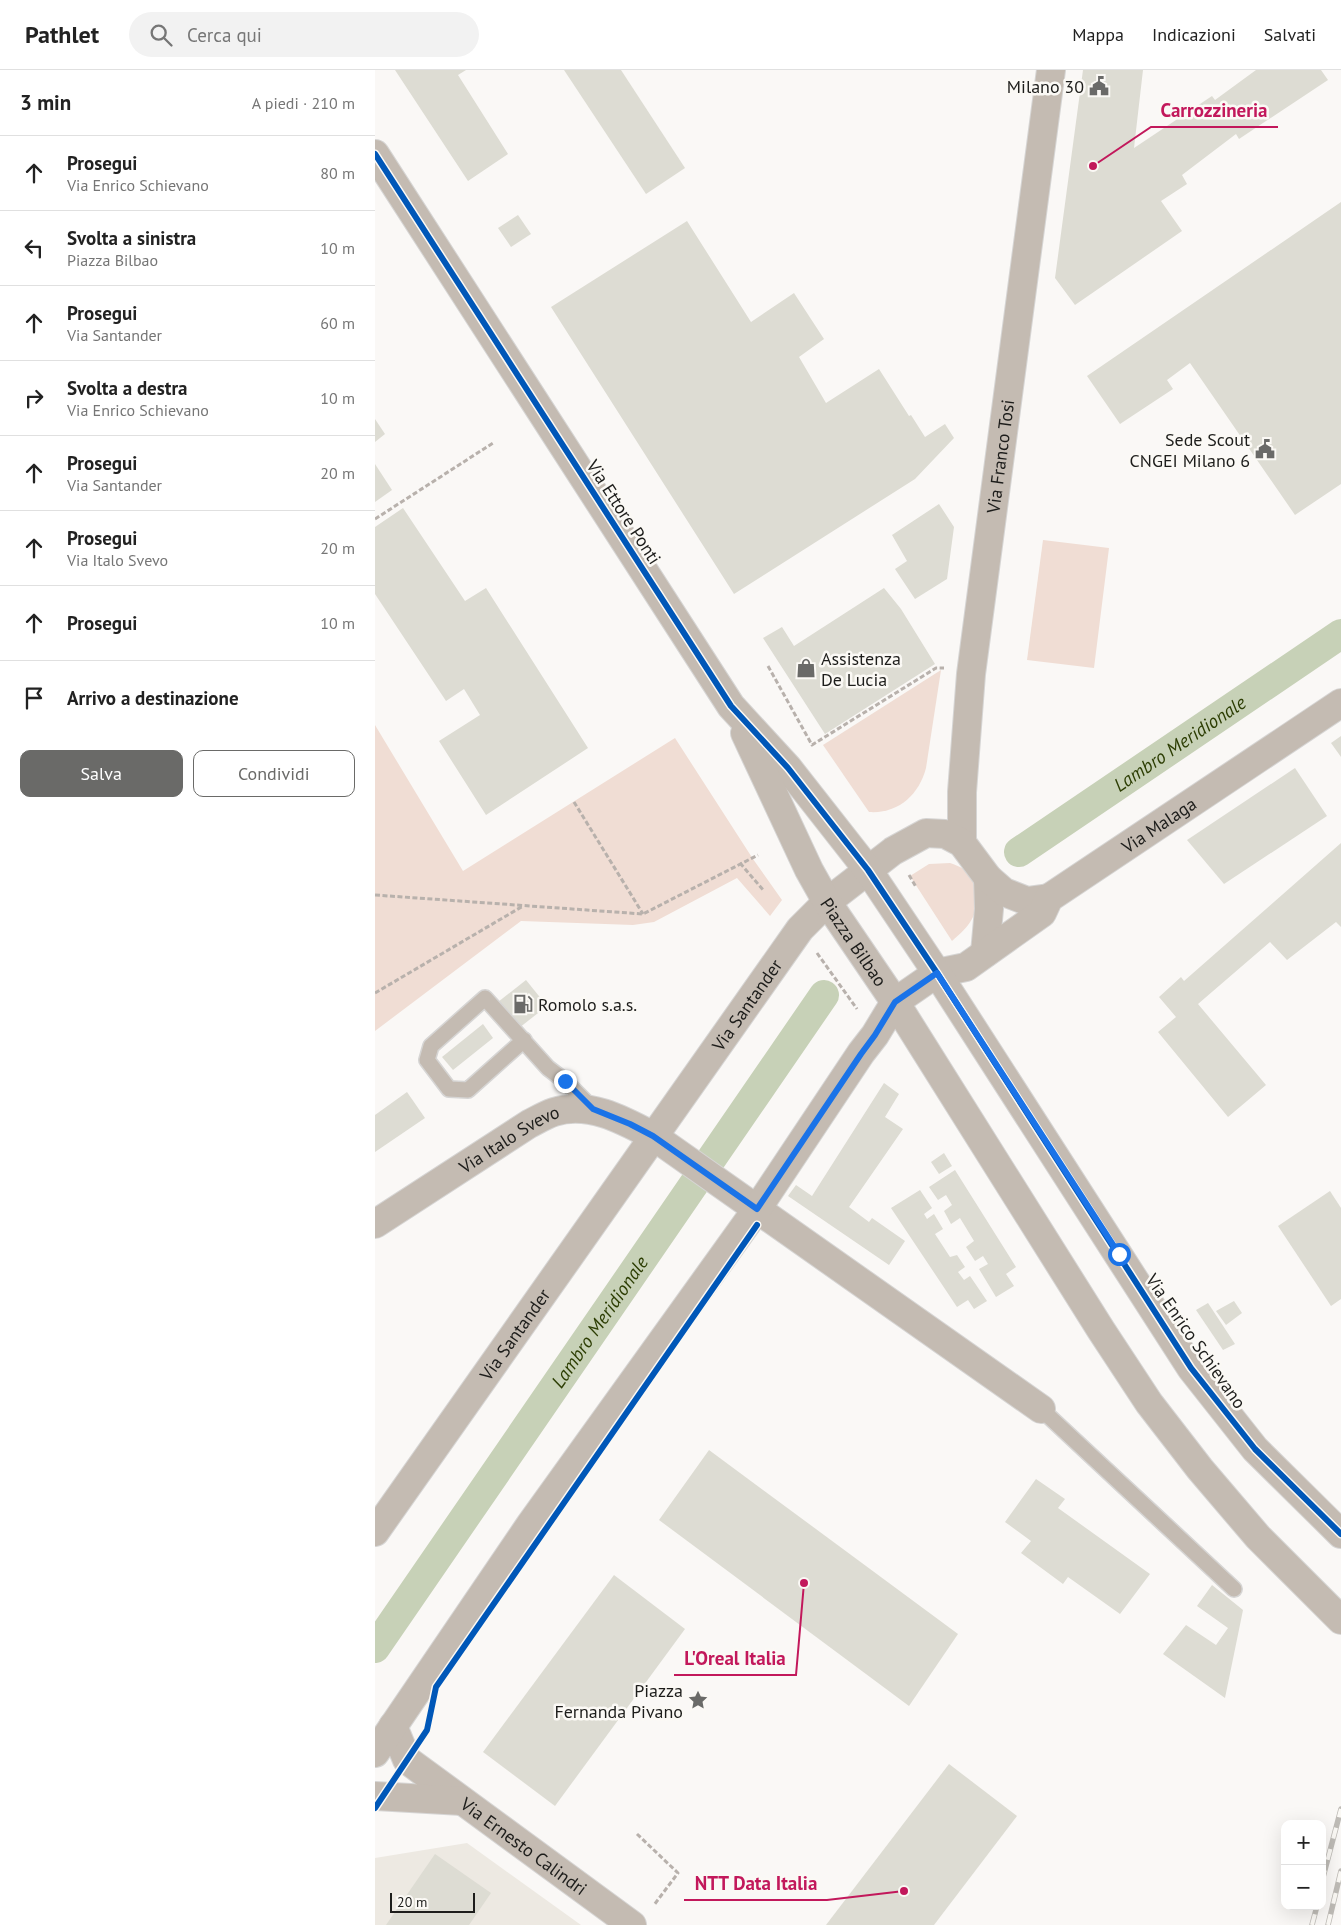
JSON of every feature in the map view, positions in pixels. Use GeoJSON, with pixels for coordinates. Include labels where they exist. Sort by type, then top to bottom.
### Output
{"type":"FeatureCollection","features":[{"type":"Feature","properties":{"kind":"street","name":"Via Franco Tosi"},"geometry":{"type":"LineString","coordinates":[[962,843],[961,792],[971,674],[1051,70]]}},
{"type":"Feature","properties":{"kind":"street","name":"Via Ettore Ponti"},"geometry":{"type":"LineString","coordinates":[[375,154],[735,712],[793,836],[827,902]]}},
{"type":"Feature","properties":{"kind":"street","name":"Via Malaga"},"geometry":{"type":"LineString","coordinates":[[985,952],[1043,913],[1049,898],[1341,703]]}},
{"type":"Feature","properties":{"kind":"street","name":"Via Ettore Ponti"},"geometry":{"type":"LineString","coordinates":[[735,712],[788,768],[868,870]]}},
{"type":"Feature","properties":{"kind":"street","name":"Piazza Bilbao"},"geometry":{"type":"LineString","coordinates":[[962,843],[945,834],[926,833],[893,851],[827,902],[895,1002],[937,973],[966,967],[985,952]]}},
{"type":"Feature","properties":{"kind":"street"},"geometry":{"type":"LineString","coordinates":[[962,843],[988,878],[1004,892],[1027,901],[1049,898]]}},
{"type":"Feature","properties":{"kind":"street","name":"Via Enrico Schievano"},"geometry":{"type":"LineString","coordinates":[[868,870],[937,973],[1191,1368],[1255,1449],[1341,1534]]}},
{"type":"Feature","properties":{"kind":"street"},"geometry":{"type":"LineString","coordinates":[[985,952],[989,910],[988,878]]}},
{"type":"Feature","properties":{"kind":"street","name":"Via Santander"},"geometry":{"type":"LineString","coordinates":[[375,1532],[662,1142],[799,929],[827,902]]}},
{"type":"Feature","properties":{"kind":"street"},"geometry":{"type":"LineString","coordinates":[[375,1752],[746,1202],[861,1054],[895,1002],[1149,1403],[1199,1469],[1258,1537],[1341,1620]]}},
{"type":"Feature","properties":{"kind":"street","name":"Via Italo Svevo"},"geometry":{"type":"LineString","coordinates":[[375,1224],[529,1124],[554,1112],[593,1109],[630,1124],[662,1142]]}},
{"type":"Feature","properties":{"kind":"street"},"geometry":{"type":"LineString","coordinates":[[662,1142],[1041,1409]]}},
{"type":"Feature","properties":{"kind":"street"},"geometry":{"type":"LineString","coordinates":[[393,1726],[405,1758],[461,1801]]}},
{"type":"Feature","properties":{"kind":"street","name":"Via Ernesto Calindri"},"geometry":{"type":"LineString","coordinates":[[375,1796],[461,1801],[632,1925]]}},
{"type":"Feature","properties":{"kind":"lane"},"geometry":{"type":"LineString","coordinates":[[524,1040],[469,1090],[449,1089],[427,1060],[431,1046],[485,998],[524,1040],[548,1068],[565,1081],[593,1109]]}},
{"type":"Feature","properties":{"kind":"lane"},"geometry":{"type":"LineString","coordinates":[[1041,1409],[1234,1589]]}},
{"type":"Feature","properties":{"kind":"path"},"geometry":{"type":"LineString","coordinates":[[375,519],[493,444]]}},
{"type":"Feature","properties":{"kind":"path"},"geometry":{"type":"LineString","coordinates":[[768,666],[812,745],[936,668],[947,668]]}},
{"type":"Feature","properties":{"kind":"path"},"geometry":{"type":"LineString","coordinates":[[574,802],[643,914]]}},
{"type":"Feature","properties":{"kind":"path"},"geometry":{"type":"LineString","coordinates":[[375,895],[643,914],[758,855]]}},
{"type":"Feature","properties":{"kind":"path"},"geometry":{"type":"LineString","coordinates":[[740,863],[764,891]]}},
{"type":"Feature","properties":{"kind":"path"},"geometry":{"type":"LineString","coordinates":[[375,993],[524,906]]}},
{"type":"Feature","properties":{"kind":"path"},"geometry":{"type":"LineString","coordinates":[[817,953],[859,1013]]}},
{"type":"Feature","properties":{"kind":"path"},"geometry":{"type":"LineString","coordinates":[[637,1834],[678,1873],[654,1905]]}},
{"type":"Feature","properties":{"kind":"shaded area"},"geometry":{"type":"Polygon","coordinates":[[[1043,540],[1109,548],[1094,668],[1027,660],[1043,540]]]}},
{"type":"Feature","properties":{"kind":"shaded area"},"geometry":{"type":"Polygon","coordinates":[[[941,670],[923,778],[906,801],[889,810],[869,812],[823,745],[941,670]]]}},
{"type":"Feature","properties":{"kind":"shaded area"},"geometry":{"type":"Polygon","coordinates":[[[375,725],[463,871],[675,738],[753,859],[782,900],[770,916],[737,878],[654,922],[633,925],[521,921],[375,1031],[375,725]]]}},
{"type":"Feature","properties":{"kind":"shaded area"},"geometry":{"type":"Polygon","coordinates":[[[950,863],[963,868],[970,875],[976,898],[974,915],[964,930],[952,941],[910,876],[929,864],[950,863]]]}},
{"type":"Feature","properties":{"kind":"shaded area"},"geometry":{"type":"Polygon","coordinates":[[[467,1843],[581,1925],[375,1925],[375,1858],[467,1843]]]}},
{"type":"Feature","properties":{"kind":"building"},"geometry":{"type":"Polygon","coordinates":[[[395,70],[466,70],[458,75],[508,154],[468,181],[395,70]]]}},
{"type":"Feature","properties":{"kind":"building"},"geometry":{"type":"Polygon","coordinates":[[[564,70],[621,70],[685,168],[646,194],[564,70]]]}},
{"type":"Feature","properties":{"kind":"building"},"geometry":{"type":"Polygon","coordinates":[[[1083,70],[1143,70],[1134,148],[1212,96],[1215,100],[1256,70],[1321,70],[1328,80],[1239,139],[1236,134],[1182,175],[1187,184],[1161,201],[1182,231],[1075,305],[1055,278],[1083,70]]]}},
{"type":"Feature","properties":{"kind":"building"},"geometry":{"type":"Polygon","coordinates":[[[1341,202],[1341,484],[1295,515],[1190,363],[1167,380],[1173,389],[1120,424],[1087,376],[1341,202]]]}},
{"type":"Feature","properties":{"kind":"building"},"geometry":{"type":"Polygon","coordinates":[[[518,215],[531,234],[511,247],[498,228],[518,215]]]}},
{"type":"Feature","properties":{"kind":"building"},"geometry":{"type":"Polygon","coordinates":[[[687,221],[751,322],[794,293],[824,339],[799,357],[826,403],[879,369],[925,437],[945,424],[954,438],[915,479],[734,594],[551,307],[687,221]]]}},
{"type":"Feature","properties":{"kind":"building"},"geometry":{"type":"Polygon","coordinates":[[[375,419],[385,434],[375,442],[375,419]]]}},
{"type":"Feature","properties":{"kind":"building"},"geometry":{"type":"Polygon","coordinates":[[[375,464],[392,490],[375,502],[375,464]]]}},
{"type":"Feature","properties":{"kind":"building"},"geometry":{"type":"Polygon","coordinates":[[[939,504],[954,527],[947,579],[915,599],[895,569],[907,561],[892,535],[939,504]]]}},
{"type":"Feature","properties":{"kind":"building"},"geometry":{"type":"Polygon","coordinates":[[[403,508],[465,601],[486,588],[588,748],[486,815],[439,741],[480,715],[464,689],[446,701],[375,594],[375,527],[403,508]]]}},
{"type":"Feature","properties":{"kind":"building"},"geometry":{"type":"Polygon","coordinates":[[[884,588],[901,609],[935,664],[825,734],[763,638],[782,627],[794,646],[884,588]]]}},
{"type":"Feature","properties":{"kind":"building"},"geometry":{"type":"Polygon","coordinates":[[[1341,736],[1341,757],[1331,743],[1341,736]]]}},
{"type":"Feature","properties":{"kind":"building"},"geometry":{"type":"Polygon","coordinates":[[[1295,768],[1327,816],[1224,884],[1187,840],[1295,768]]]}},
{"type":"Feature","properties":{"kind":"building"},"geometry":{"type":"Polygon","coordinates":[[[1341,843],[1341,927],[1336,922],[1287,960],[1270,942],[1198,1004],[1266,1085],[1228,1117],[1158,1032],[1176,1017],[1159,997],[1181,977],[1184,981],[1341,843]]]}},
{"type":"Feature","properties":{"kind":"building"},"geometry":{"type":"Polygon","coordinates":[[[526,980],[547,1006],[519,1028],[498,1002],[526,980]]]}},
{"type":"Feature","properties":{"kind":"building"},"geometry":{"type":"Polygon","coordinates":[[[483,1024],[493,1038],[453,1070],[442,1057],[483,1024]]]}},
{"type":"Feature","properties":{"kind":"building"},"geometry":{"type":"Polygon","coordinates":[[[884,1083],[899,1094],[885,1117],[903,1129],[849,1207],[869,1222],[872,1218],[905,1241],[889,1265],[788,1196],[796,1185],[812,1196],[884,1083]]]}},
{"type":"Feature","properties":{"kind":"building"},"geometry":{"type":"Polygon","coordinates":[[[407,1092],[425,1118],[375,1152],[375,1115],[407,1092]]]}},
{"type":"Feature","properties":{"kind":"building"},"geometry":{"type":"Polygon","coordinates":[[[944,1153],[952,1166],[939,1174],[931,1162],[944,1153]]]}},
{"type":"Feature","properties":{"kind":"building"},"geometry":{"type":"Polygon","coordinates":[[[955,1170],[1016,1267],[1006,1274],[1014,1286],[996,1297],[979,1269],[988,1264],[983,1256],[975,1261],[966,1247],[974,1241],[960,1218],[951,1224],[944,1211],[952,1205],[946,1195],[938,1200],[929,1187],[955,1170]]]}},
{"type":"Feature","properties":{"kind":"building"},"geometry":{"type":"Polygon","coordinates":[[[920,1190],[932,1208],[924,1214],[927,1219],[934,1214],[943,1229],[935,1234],[950,1257],[957,1255],[965,1267],[958,1272],[964,1280],[970,1276],[987,1301],[974,1309],[968,1300],[957,1307],[891,1208],[920,1190]]]}},
{"type":"Feature","properties":{"kind":"building"},"geometry":{"type":"Polygon","coordinates":[[[1330,1191],[1341,1208],[1341,1299],[1331,1306],[1278,1226],[1330,1191]]]}},
{"type":"Feature","properties":{"kind":"building"},"geometry":{"type":"Polygon","coordinates":[[[1234,1301],[1242,1313],[1226,1325],[1216,1311],[1234,1301]]]}},
{"type":"Feature","properties":{"kind":"building"},"geometry":{"type":"Polygon","coordinates":[[[1208,1303],[1235,1344],[1223,1350],[1196,1310],[1208,1303]]]}},
{"type":"Feature","properties":{"kind":"building"},"geometry":{"type":"Polygon","coordinates":[[[709,1450],[958,1634],[909,1706],[659,1520],[709,1450]]]}},
{"type":"Feature","properties":{"kind":"building"},"geometry":{"type":"Polygon","coordinates":[[[1036,1479],[1065,1499],[1058,1508],[1150,1574],[1120,1614],[1068,1577],[1063,1584],[1021,1553],[1031,1541],[1005,1522],[1036,1479]]]}},
{"type":"Feature","properties":{"kind":"building"},"geometry":{"type":"Polygon","coordinates":[[[614,1575],[685,1629],[555,1806],[483,1752],[614,1575]]]}},
{"type":"Feature","properties":{"kind":"building"},"geometry":{"type":"Polygon","coordinates":[[[1212,1585],[1243,1610],[1225,1698],[1163,1654],[1186,1625],[1216,1645],[1228,1628],[1197,1606],[1212,1585]]]}},
{"type":"Feature","properties":{"kind":"building"},"geometry":{"type":"Polygon","coordinates":[[[949,1764],[1017,1816],[934,1925],[826,1925],[949,1764]]]}},
{"type":"Feature","properties":{"kind":"building"},"geometry":{"type":"Polygon","coordinates":[[[435,1854],[491,1893],[469,1925],[386,1925],[435,1854]]]}},
{"type":"Feature","properties":{"kind":"waterway","name":"Lambro Meridionale"},"geometry":{"type":"LineString","coordinates":[[1019,852],[1341,634]]}},
{"type":"Feature","properties":{"kind":"waterway","name":"Lambro Meridionale"},"geometry":{"type":"LineString","coordinates":[[375,1648],[824,995]]}},
{"type":"Feature","properties":{"kind":"railway"},"geometry":{"type":"LineString","coordinates":[[1326,1866],[1341,1809]]}},
{"type":"Feature","properties":{"kind":"railway"},"geometry":{"type":"LineString","coordinates":[[1328,1925],[1341,1871]]}},
{"type":"Feature","properties":{"kind":"railway"},"geometry":{"type":"LineString","coordinates":[[1312,1925],[1316,1910]]}},
{"type":"Feature","properties":{"kind":"cycle path"},"geometry":{"type":"LineString","coordinates":[[375,154],[731,706],[788,768],[868,870],[937,973],[1191,1368],[1255,1449],[1341,1534]]}},
{"type":"Feature","properties":{"kind":"cycle path"},"geometry":{"type":"LineString","coordinates":[[375,1808],[427,1730],[436,1687],[757,1225]]}},
{"type":"Feature","properties":{"kind":"place","name":"Milano 30"},"geometry":{"type":"Point","coordinates":[1099,86]}},
{"type":"Feature","properties":{"kind":"place","name":"Carrozzineria"},"geometry":{"type":"Point","coordinates":[1093,166]}},
{"type":"Feature","properties":{"kind":"place","name":"Sede Scout CNGEI Milano 6"},"geometry":{"type":"Point","coordinates":[1265,449]}},
{"type":"Feature","properties":{"kind":"place","name":"Assistenza De Lucia"},"geometry":{"type":"Point","coordinates":[806,668]}},
{"type":"Feature","properties":{"kind":"place","name":"Romolo s.a.s."},"geometry":{"type":"Point","coordinates":[523,1004]}},
{"type":"Feature","properties":{"kind":"place","name":"L'Oreal Italia"},"geometry":{"type":"Point","coordinates":[804,1583]}},
{"type":"Feature","properties":{"kind":"place","name":"Piazza Fernanda Pivano"},"geometry":{"type":"Point","coordinates":[698,1700]}},
{"type":"Feature","properties":{"kind":"place","name":"NTT Data Italia"},"geometry":{"type":"Point","coordinates":[904,1891]}},
{"type":"Feature","properties":{"kind":"route"},"geometry":{"type":"LineString","coordinates":[[565,1081],[593,1109],[630,1124],[653,1136],[757,1209],[875,1035],[895,1002],[937,973],[1119,1254]]}}]}
